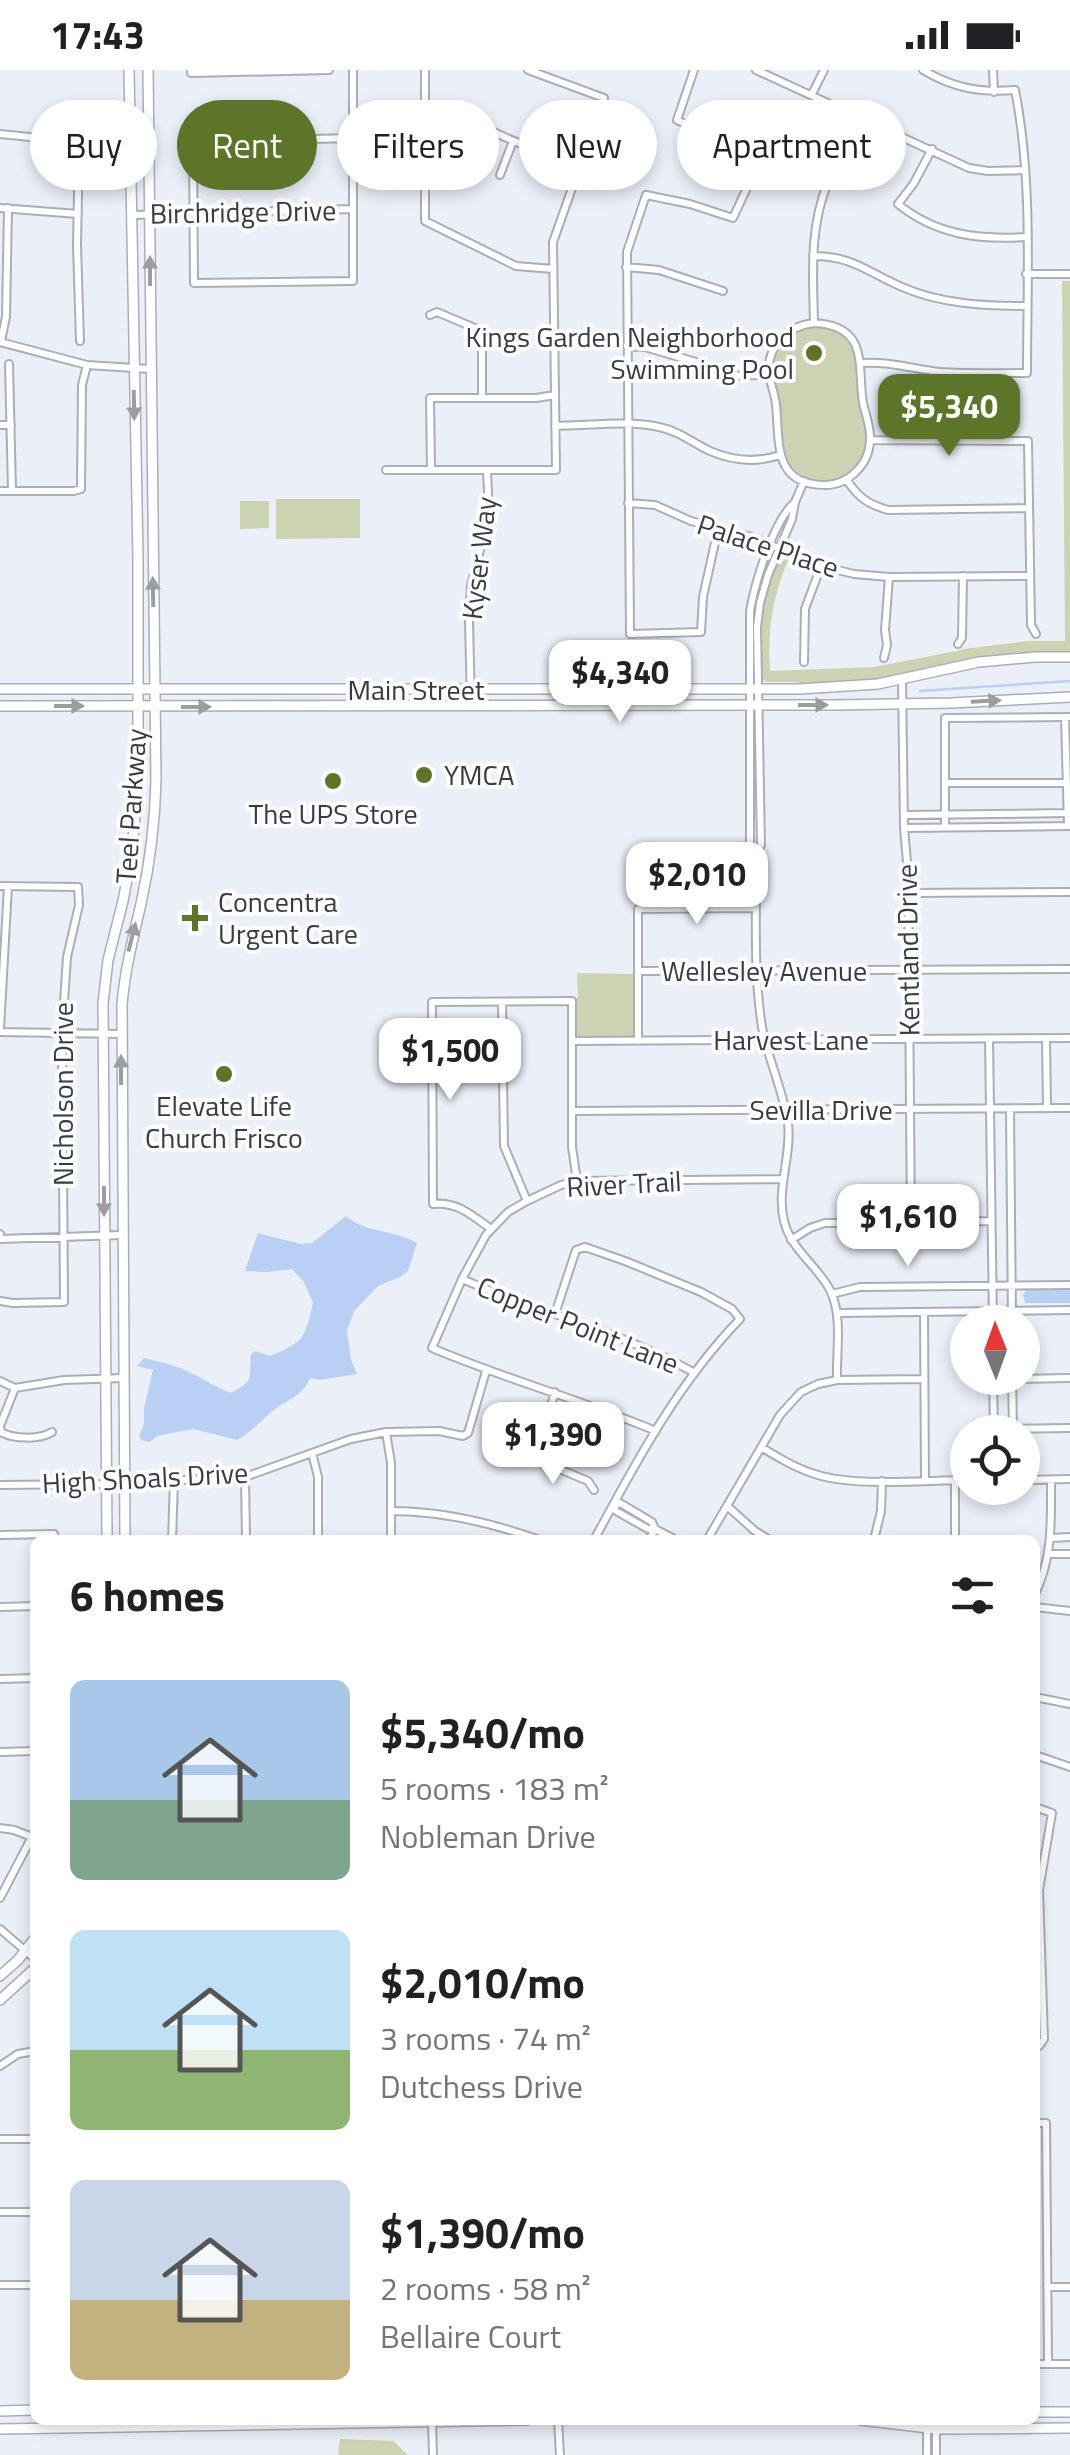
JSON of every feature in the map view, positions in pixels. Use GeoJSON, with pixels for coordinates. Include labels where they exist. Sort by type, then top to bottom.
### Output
{"type":"FeatureCollection","features":[{"type":"Feature","properties":{"kind":"main road","name":"Teel Parkway"},"geometry":{"type":"LineString","coordinates":[[107,1535],[102,1033],[108,960],[124,901],[138,775],[129,70]]}},
{"type":"Feature","properties":{"kind":"main road","name":"Teel Parkway"},"geometry":{"type":"LineString","coordinates":[[125,1535],[121,1034],[124,979],[141,904],[156,780],[148,70]]}},
{"type":"Feature","properties":{"kind":"main road"},"geometry":{"type":"LineString","coordinates":[[136,488],[151,488]]}},
{"type":"Feature","properties":{"kind":"main road","name":"Main Street"},"geometry":{"type":"LineString","coordinates":[[4,689],[848,688],[978,662],[1070,657]]}},
{"type":"Feature","properties":{"kind":"main road"},"geometry":{"type":"LineString","coordinates":[[4,689],[4,706]]}},
{"type":"Feature","properties":{"kind":"main road"},"geometry":{"type":"LineString","coordinates":[[267,707],[268,689]]}},
{"type":"Feature","properties":{"kind":"main road"},"geometry":{"type":"LineString","coordinates":[[636,690],[636,706]]}},
{"type":"Feature","properties":{"kind":"main road","name":"Main Street"},"geometry":{"type":"LineString","coordinates":[[4,706],[902,704],[1070,697]]}},
{"type":"Feature","properties":{"kind":"main road"},"geometry":{"type":"LineString","coordinates":[[136,815],[154,816]]}},
{"type":"Feature","properties":{"kind":"main road"},"geometry":{"type":"LineString","coordinates":[[124,901],[141,904]]}},
{"type":"Feature","properties":{"kind":"main road"},"geometry":{"type":"LineString","coordinates":[[103,1147],[122,1147]]}},
{"type":"Feature","properties":{"kind":"main road"},"geometry":{"type":"LineString","coordinates":[[105,1339],[124,1339]]}},
{"type":"Feature","properties":{"kind":"main road"},"geometry":{"type":"LineString","coordinates":[[0,1976],[30,1945]]}},
{"type":"Feature","properties":{"kind":"main road"},"geometry":{"type":"LineString","coordinates":[[0,2000],[30,1973]]}},
{"type":"Feature","properties":{"kind":"main road"},"geometry":{"type":"LineString","coordinates":[[0,2411],[30,2410]]}},
{"type":"Feature","properties":{"kind":"main road"},"geometry":{"type":"LineString","coordinates":[[1040,2412],[1070,2412]]}},
{"type":"Feature","properties":{"kind":"main road"},"geometry":{"type":"LineString","coordinates":[[0,2428],[34,2425]]}},
{"type":"Feature","properties":{"kind":"main road"},"geometry":{"type":"LineString","coordinates":[[966,2425],[1070,2428]]}},
{"type":"Feature","properties":{"kind":"street"},"geometry":{"type":"LineString","coordinates":[[191,71],[328,70]]}},
{"type":"Feature","properties":{"kind":"street"},"geometry":{"type":"LineString","coordinates":[[353,70],[353,100]]}},
{"type":"Feature","properties":{"kind":"street"},"geometry":{"type":"LineString","coordinates":[[425,100],[426,70]]}},
{"type":"Feature","properties":{"kind":"street"},"geometry":{"type":"LineString","coordinates":[[528,70],[603,100]]}},
{"type":"Feature","properties":{"kind":"street"},"geometry":{"type":"LineString","coordinates":[[684,100],[694,70]]}},
{"type":"Feature","properties":{"kind":"street"},"geometry":{"type":"LineString","coordinates":[[756,70],[824,100]]}},
{"type":"Feature","properties":{"kind":"street"},"geometry":{"type":"LineString","coordinates":[[812,94],[824,70]]}},
{"type":"Feature","properties":{"kind":"street"},"geometry":{"type":"LineString","coordinates":[[862,364],[956,373],[1027,373],[1025,170],[1023,130],[1014,90],[960,88],[923,70]]}},
{"type":"Feature","properties":{"kind":"street"},"geometry":{"type":"LineString","coordinates":[[993,70],[994,92]]}},
{"type":"Feature","properties":{"kind":"street"},"geometry":{"type":"LineString","coordinates":[[0,134],[79,142],[80,340]]}},
{"type":"Feature","properties":{"kind":"street"},"geometry":{"type":"LineString","coordinates":[[499,135],[519,143]]}},
{"type":"Feature","properties":{"kind":"street"},"geometry":{"type":"LineString","coordinates":[[337,138],[193,142],[194,283],[353,281],[353,190]]}},
{"type":"Feature","properties":{"kind":"street"},"geometry":{"type":"LineString","coordinates":[[906,139],[969,168],[1025,170]]}},
{"type":"Feature","properties":{"kind":"street"},"geometry":{"type":"LineString","coordinates":[[500,175],[513,141]]}},
{"type":"Feature","properties":{"kind":"street"},"geometry":{"type":"LineString","coordinates":[[932,150],[898,204],[947,232],[995,239],[1026,237]]}},
{"type":"Feature","properties":{"kind":"street"},"geometry":{"type":"LineString","coordinates":[[425,190],[425,221],[516,266],[553,270]]}},
{"type":"Feature","properties":{"kind":"street"},"geometry":{"type":"LineString","coordinates":[[386,470],[556,470],[553,242],[571,190]]}},
{"type":"Feature","properties":{"kind":"street"},"geometry":{"type":"LineString","coordinates":[[718,529],[703,597],[700,632],[630,634],[626,252],[646,195],[732,218],[745,190]]}},
{"type":"Feature","properties":{"kind":"street"},"geometry":{"type":"LineString","coordinates":[[814,323],[814,232],[826,190]]}},
{"type":"Feature","properties":{"kind":"street"},"geometry":{"type":"LineString","coordinates":[[78,214],[4,208],[6,316],[0,342],[87,365],[150,369]]}},
{"type":"Feature","properties":{"kind":"street","name":"Birchridge Drive"},"geometry":{"type":"LineString","coordinates":[[132,214],[353,209]]}},
{"type":"Feature","properties":{"kind":"street"},"geometry":{"type":"LineString","coordinates":[[812,256],[844,259],[933,297],[992,306],[1027,306]]}},
{"type":"Feature","properties":{"kind":"street"},"geometry":{"type":"LineString","coordinates":[[626,267],[659,270],[724,290]]}},
{"type":"Feature","properties":{"kind":"street"},"geometry":{"type":"LineString","coordinates":[[1026,274],[1068,274]]}},
{"type":"Feature","properties":{"kind":"street"},"geometry":{"type":"LineString","coordinates":[[430,315],[437,312],[482,330],[482,398]]}},
{"type":"Feature","properties":{"kind":"street"},"geometry":{"type":"LineString","coordinates":[[814,323],[828,324],[847,334],[858,348],[862,364],[870,440],[867,456],[846,479],[830,485],[804,481],[787,469],[780,455],[769,375],[772,354],[786,332],[814,323]]}},
{"type":"Feature","properties":{"kind":"street"},"geometry":{"type":"LineString","coordinates":[[626,346],[645,347],[699,363],[725,376],[769,375]]}},
{"type":"Feature","properties":{"kind":"street"},"geometry":{"type":"LineString","coordinates":[[9,364],[12,490]]}},
{"type":"Feature","properties":{"kind":"street"},"geometry":{"type":"LineString","coordinates":[[0,490],[79,490],[82,385],[87,365]]}},
{"type":"Feature","properties":{"kind":"street"},"geometry":{"type":"LineString","coordinates":[[431,470],[430,398],[555,395]]}},
{"type":"Feature","properties":{"kind":"street"},"geometry":{"type":"LineString","coordinates":[[0,424],[11,425]]}},
{"type":"Feature","properties":{"kind":"street"},"geometry":{"type":"LineString","coordinates":[[556,426],[659,427],[678,432],[708,450],[746,461],[780,455]]}},
{"type":"Feature","properties":{"kind":"street"},"geometry":{"type":"LineString","coordinates":[[870,440],[1028,441],[1031,625],[1036,634]]}},
{"type":"Feature","properties":{"kind":"street","name":"Kyser Way"},"geometry":{"type":"LineString","coordinates":[[471,706],[470,598],[490,516],[487,470]]}},
{"type":"Feature","properties":{"kind":"street"},"geometry":{"type":"LineString","coordinates":[[846,479],[860,499],[888,510],[1029,508]]}},
{"type":"Feature","properties":{"kind":"street"},"geometry":{"type":"LineString","coordinates":[[754,690],[760,603],[804,481]]}},
{"type":"Feature","properties":{"kind":"street"},"geometry":{"type":"LineString","coordinates":[[795,502],[784,515],[758,574],[750,611],[754,690],[750,845],[754,856],[757,971],[764,1040],[788,1134],[782,1210],[792,1240],[832,1294],[837,1312],[837,1380]]}},
{"type":"Feature","properties":{"kind":"street","name":"Palace Place"},"geometry":{"type":"LineString","coordinates":[[628,503],[655,504],[690,521],[752,536],[821,566],[854,574],[889,578],[1030,576]]}},
{"type":"Feature","properties":{"kind":"street"},"geometry":{"type":"LineString","coordinates":[[804,662],[805,609],[821,566]]}},
{"type":"Feature","properties":{"kind":"street"},"geometry":{"type":"LineString","coordinates":[[958,644],[962,638],[962,576]]}},
{"type":"Feature","properties":{"kind":"street"},"geometry":{"type":"LineString","coordinates":[[884,658],[889,578]]}},
{"type":"Feature","properties":{"kind":"street","name":"Kentland Drive"},"geometry":{"type":"LineString","coordinates":[[902,678],[911,1222]]}},
{"type":"Feature","properties":{"kind":"street"},"geometry":{"type":"LineString","coordinates":[[754,705],[761,844],[754,856]]}},
{"type":"Feature","properties":{"kind":"street"},"geometry":{"type":"LineString","coordinates":[[904,828],[1069,826],[1068,716],[945,718],[945,827]]}},
{"type":"Feature","properties":{"kind":"street"},"geometry":{"type":"LineString","coordinates":[[945,783],[1066,783]]}},
{"type":"Feature","properties":{"kind":"street"},"geometry":{"type":"LineString","coordinates":[[750,788],[760,788]]}},
{"type":"Feature","properties":{"kind":"street"},"geometry":{"type":"LineString","coordinates":[[904,815],[1069,812]]}},
{"type":"Feature","properties":{"kind":"street"},"geometry":{"type":"LineString","coordinates":[[4,886],[6,952],[0,1031],[121,1034]]}},
{"type":"Feature","properties":{"kind":"street","name":"Nicholson Drive"},"geometry":{"type":"LineString","coordinates":[[0,1301],[64,1302],[62,1032],[67,957],[78,905],[78,887],[4,886]]}},
{"type":"Feature","properties":{"kind":"street"},"geometry":{"type":"LineString","coordinates":[[908,893],[1070,892]]}},
{"type":"Feature","properties":{"kind":"street"},"geometry":{"type":"LineString","coordinates":[[638,1041],[638,909],[756,908]]}},
{"type":"Feature","properties":{"kind":"street","name":"Wellesley Avenue"},"geometry":{"type":"LineString","coordinates":[[638,971],[1070,968]]}},
{"type":"Feature","properties":{"kind":"street"},"geometry":{"type":"LineString","coordinates":[[491,1229],[454,1206],[433,1204],[432,1002],[572,1002],[572,1146],[576,1181]]}},
{"type":"Feature","properties":{"kind":"street"},"geometry":{"type":"LineString","coordinates":[[502,1002],[504,1146],[528,1201]]}},
{"type":"Feature","properties":{"kind":"street"},"geometry":{"type":"LineString","coordinates":[[1046,1038],[1047,1108]]}},
{"type":"Feature","properties":{"kind":"street","name":"Harvest Lane"},"geometry":{"type":"LineString","coordinates":[[572,1042],[1070,1038]]}},
{"type":"Feature","properties":{"kind":"street"},"geometry":{"type":"LineString","coordinates":[[989,1039],[992,1305]]}},
{"type":"Feature","properties":{"kind":"street"},"geometry":{"type":"LineString","coordinates":[[1010,1108],[1011,1305]]}},
{"type":"Feature","properties":{"kind":"street","name":"Sevilla Drive"},"geometry":{"type":"LineString","coordinates":[[572,1111],[1070,1108]]}},
{"type":"Feature","properties":{"kind":"street","name":"River Trail"},"geometry":{"type":"LineString","coordinates":[[486,1371],[432,1348],[474,1254],[508,1212],[576,1181],[784,1179]]}},
{"type":"Feature","properties":{"kind":"street"},"geometry":{"type":"LineString","coordinates":[[792,1240],[825,1223],[991,1221]]}},
{"type":"Feature","properties":{"kind":"street"},"geometry":{"type":"LineString","coordinates":[[0,1236],[122,1235]]}},
{"type":"Feature","properties":{"kind":"street"},"geometry":{"type":"LineString","coordinates":[[555,1314],[578,1248],[585,1247],[701,1292],[732,1309],[740,1319],[694,1372],[597,1535]]}},
{"type":"Feature","properties":{"kind":"street","name":"Copper Point Lane"},"geometry":{"type":"LineString","coordinates":[[462,1278],[516,1302],[657,1352],[694,1372]]}},
{"type":"Feature","properties":{"kind":"street"},"geometry":{"type":"LineString","coordinates":[[832,1294],[860,1287],[1070,1285]]}},
{"type":"Feature","properties":{"kind":"street"},"geometry":{"type":"LineString","coordinates":[[1040,1311],[1070,1310]]}},
{"type":"Feature","properties":{"kind":"street"},"geometry":{"type":"LineString","coordinates":[[837,1312],[950,1312]]}},
{"type":"Feature","properties":{"kind":"street"},"geometry":{"type":"LineString","coordinates":[[924,1312],[925,1480]]}},
{"type":"Feature","properties":{"kind":"street"},"geometry":{"type":"LineString","coordinates":[[486,1371],[555,1392],[656,1431]]}},
{"type":"Feature","properties":{"kind":"street","name":"High Shoals Drive"},"geometry":{"type":"LineString","coordinates":[[0,1486],[245,1476],[351,1439],[386,1432],[439,1431],[463,1436],[468,1433],[486,1371]]}},
{"type":"Feature","properties":{"kind":"street"},"geometry":{"type":"LineString","coordinates":[[0,1382],[15,1388],[64,1380],[124,1378]]}},
{"type":"Feature","properties":{"kind":"street"},"geometry":{"type":"LineString","coordinates":[[1040,1378],[1070,1378]]}},
{"type":"Feature","properties":{"kind":"street"},"geometry":{"type":"LineString","coordinates":[[710,1535],[796,1396],[812,1386],[837,1380],[924,1379]]}},
{"type":"Feature","properties":{"kind":"street"},"geometry":{"type":"LineString","coordinates":[[15,1388],[1,1432],[8,1436],[45,1436],[52,1432]]}},
{"type":"Feature","properties":{"kind":"street"},"geometry":{"type":"LineString","coordinates":[[555,1392],[535,1459],[588,1481],[594,1490]]}},
{"type":"Feature","properties":{"kind":"street"},"geometry":{"type":"LineString","coordinates":[[1040,1429],[1070,1428]]}},
{"type":"Feature","properties":{"kind":"street"},"geometry":{"type":"LineString","coordinates":[[386,1432],[391,1463],[390,1535]]}},
{"type":"Feature","properties":{"kind":"street"},"geometry":{"type":"LineString","coordinates":[[761,1448],[800,1470],[824,1477],[849,1481],[950,1480]]}},
{"type":"Feature","properties":{"kind":"street"},"geometry":{"type":"LineString","coordinates":[[312,1453],[318,1477],[318,1535]]}},
{"type":"Feature","properties":{"kind":"street"},"geometry":{"type":"LineString","coordinates":[[245,1476],[246,1535]]}},
{"type":"Feature","properties":{"kind":"street"},"geometry":{"type":"LineString","coordinates":[[172,1535],[174,1480]]}},
{"type":"Feature","properties":{"kind":"street"},"geometry":{"type":"LineString","coordinates":[[1040,1480],[1070,1480]]}},
{"type":"Feature","properties":{"kind":"street"},"geometry":{"type":"LineString","coordinates":[[1040,1579],[1050,1538],[1050,1480]]}},
{"type":"Feature","properties":{"kind":"street"},"geometry":{"type":"LineString","coordinates":[[875,1535],[882,1481]]}},
{"type":"Feature","properties":{"kind":"street"},"geometry":{"type":"LineString","coordinates":[[613,1505],[620,1503],[666,1535]]}},
{"type":"Feature","properties":{"kind":"street"},"geometry":{"type":"LineString","coordinates":[[954,1505],[955,1535]]}},
{"type":"Feature","properties":{"kind":"street"},"geometry":{"type":"LineString","coordinates":[[727,1506],[762,1535]]}},
{"type":"Feature","properties":{"kind":"street"},"geometry":{"type":"LineString","coordinates":[[392,1511],[457,1516],[526,1535]]}},
{"type":"Feature","properties":{"kind":"street"},"geometry":{"type":"LineString","coordinates":[[652,1535],[655,1529]]}},
{"type":"Feature","properties":{"kind":"street"},"geometry":{"type":"LineString","coordinates":[[0,1535],[30,1536]]}},
{"type":"Feature","properties":{"kind":"street"},"geometry":{"type":"LineString","coordinates":[[1050,1538],[1070,1537]]}},
{"type":"Feature","properties":{"kind":"street"},"geometry":{"type":"LineString","coordinates":[[1048,1554],[1070,1554]]}},
{"type":"Feature","properties":{"kind":"street"},"geometry":{"type":"LineString","coordinates":[[0,1607],[30,1606]]}},
{"type":"Feature","properties":{"kind":"street"},"geometry":{"type":"LineString","coordinates":[[1040,1608],[1070,1611]]}},
{"type":"Feature","properties":{"kind":"street"},"geometry":{"type":"LineString","coordinates":[[0,1679],[30,1678]]}},
{"type":"Feature","properties":{"kind":"street"},"geometry":{"type":"LineString","coordinates":[[1040,1698],[1070,1704]]}},
{"type":"Feature","properties":{"kind":"street"},"geometry":{"type":"LineString","coordinates":[[0,1752],[30,1751]]}},
{"type":"Feature","properties":{"kind":"street"},"geometry":{"type":"LineString","coordinates":[[1040,1757],[1070,1767]]}},
{"type":"Feature","properties":{"kind":"street"},"geometry":{"type":"LineString","coordinates":[[1040,1809],[1052,1813],[1040,1890],[1044,2039],[1040,2045]]}},
{"type":"Feature","properties":{"kind":"street"},"geometry":{"type":"LineString","coordinates":[[0,1828],[30,1833]]}},
{"type":"Feature","properties":{"kind":"street"},"geometry":{"type":"LineString","coordinates":[[0,1898],[30,1842]]}},
{"type":"Feature","properties":{"kind":"street"},"geometry":{"type":"LineString","coordinates":[[0,1929],[30,1954]]}},
{"type":"Feature","properties":{"kind":"street"},"geometry":{"type":"LineString","coordinates":[[0,2066],[18,2054],[30,2052]]}},
{"type":"Feature","properties":{"kind":"street"},"geometry":{"type":"LineString","coordinates":[[1040,2123],[1046,2123],[1048,2364]]}},
{"type":"Feature","properties":{"kind":"street"},"geometry":{"type":"LineString","coordinates":[[0,2140],[30,2139]]}},
{"type":"Feature","properties":{"kind":"street"},"geometry":{"type":"LineString","coordinates":[[0,2212],[30,2212]]}},
{"type":"Feature","properties":{"kind":"street"},"geometry":{"type":"LineString","coordinates":[[0,2286],[30,2285]]}},
{"type":"Feature","properties":{"kind":"street"},"geometry":{"type":"LineString","coordinates":[[1047,2287],[1070,2287]]}},
{"type":"Feature","properties":{"kind":"street"},"geometry":{"type":"LineString","coordinates":[[1040,2364],[1070,2364]]}},
{"type":"Feature","properties":{"kind":"street"},"geometry":{"type":"LineString","coordinates":[[432,2425],[433,2455]]}},
{"type":"Feature","properties":{"kind":"street"},"geometry":{"type":"LineString","coordinates":[[558,2425],[560,2455]]}},
{"type":"Feature","properties":{"kind":"street"},"geometry":{"type":"LineString","coordinates":[[927,2455],[931,2425]]}},
{"type":"Feature","properties":{"kind":"street"},"geometry":{"type":"LineString","coordinates":[[931,2425],[936,2455]]}},
{"type":"Feature","properties":{"kind":"green space"},"geometry":{"type":"Polygon","coordinates":[[[1062,281],[1070,281],[1070,655],[815,685],[767,682],[760,678],[762,614],[768,583],[781,554],[790,556],[772,612],[770,671],[874,667],[971,648],[1065,641],[1062,281]]]}},
{"type":"Feature","properties":{"kind":"green space"},"geometry":{"type":"Polygon","coordinates":[[[813,327],[840,334],[853,351],[867,440],[852,470],[825,482],[803,476],[787,461],[773,371],[776,353],[787,338],[813,327]]]}},
{"type":"Feature","properties":{"kind":"green space"},"geometry":{"type":"Polygon","coordinates":[[[276,499],[360,499],[360,538],[276,539],[276,499]]]}},
{"type":"Feature","properties":{"kind":"green space"},"geometry":{"type":"Polygon","coordinates":[[[240,501],[269,501],[269,528],[240,529],[240,501]]]}},
{"type":"Feature","properties":{"kind":"green space"},"geometry":{"type":"Polygon","coordinates":[[[577,973],[634,974],[634,1038],[575,1038],[573,998],[578,998],[577,973]]]}},
{"type":"Feature","properties":{"kind":"green space"},"geometry":{"type":"Polygon","coordinates":[[[340,2439],[393,2441],[408,2455],[338,2455],[340,2439]]]}},
{"type":"Feature","properties":{"kind":"water"},"geometry":{"type":"Polygon","coordinates":[[[346,1216],[362,1226],[417,1243],[408,1271],[378,1286],[354,1311],[347,1331],[357,1374],[310,1378],[298,1394],[237,1440],[193,1429],[157,1436],[150,1442],[141,1440],[153,1370],[137,1366],[144,1358],[181,1368],[231,1393],[247,1382],[251,1354],[256,1351],[270,1356],[290,1347],[305,1331],[313,1303],[304,1282],[292,1269],[245,1271],[258,1233],[312,1243],[346,1216]]]}},
{"type":"Feature","properties":{"kind":"water"},"geometry":{"type":"Polygon","coordinates":[[[1027,1289],[1070,1290],[1070,1303],[1025,1303],[1023,1295],[1027,1289]]]}},
{"type":"Feature","properties":{"kind":"waterway"},"geometry":{"type":"LineString","coordinates":[[920,691],[1070,681]]}},
{"type":"Feature","properties":{"kind":"place","name":"Kings Garden Neighborhood Swimming Pool"},"geometry":{"type":"Point","coordinates":[814,353]}},
{"type":"Feature","properties":{"kind":"place","name":"YMCA"},"geometry":{"type":"Point","coordinates":[424,775]}},
{"type":"Feature","properties":{"kind":"place","name":"The UPS Store"},"geometry":{"type":"Point","coordinates":[333,781]}},
{"type":"Feature","properties":{"kind":"place","name":"Concentra Urgent Care"},"geometry":{"type":"Point","coordinates":[195,918]}},
{"type":"Feature","properties":{"kind":"place","name":"Elevate Life Church Frisco"},"geometry":{"type":"Point","coordinates":[224,1074]}}]}
